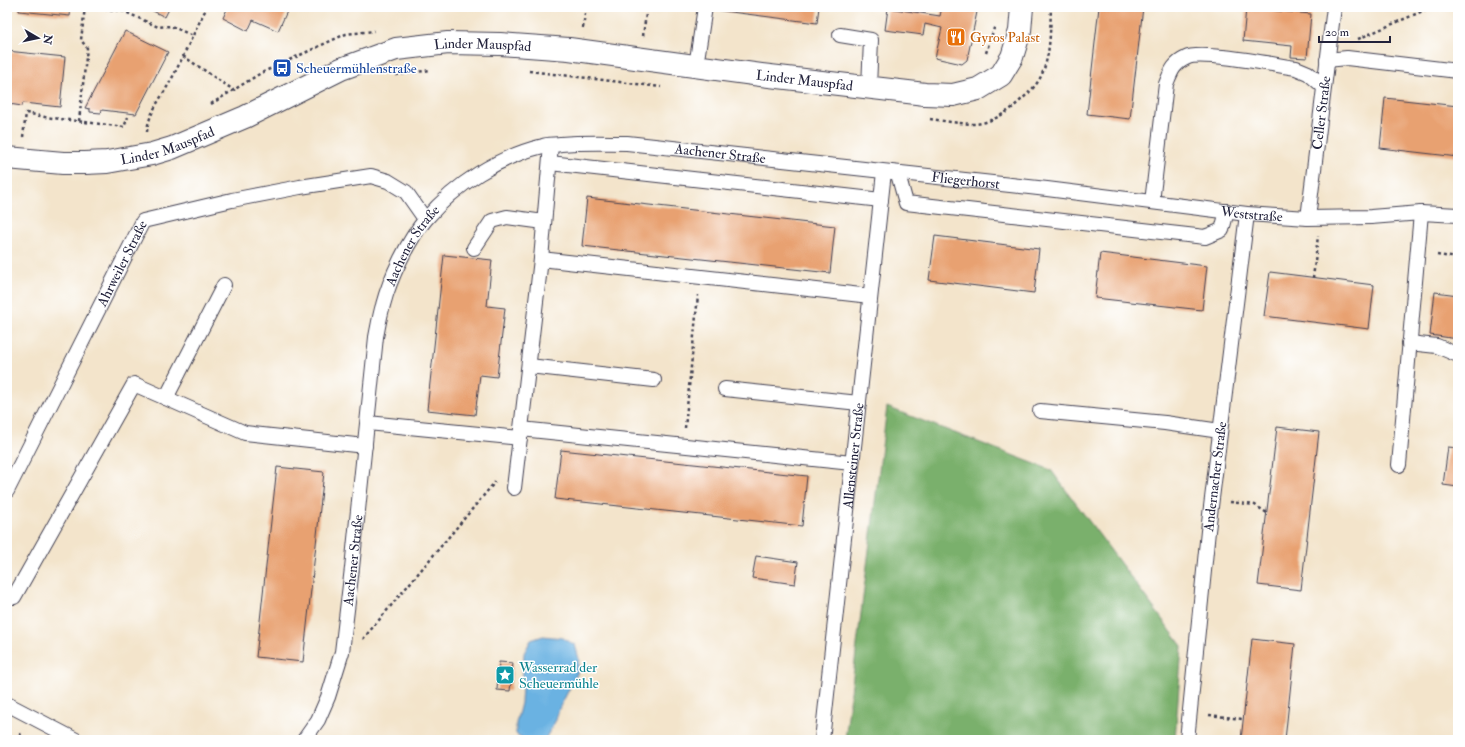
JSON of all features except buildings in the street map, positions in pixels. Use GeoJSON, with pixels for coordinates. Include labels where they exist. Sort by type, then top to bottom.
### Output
{"type":"FeatureCollection","features":[{"type":"Feature","properties":{"kind":"street","name":"Linder Mauspfad"},"geometry":{"type":"LineString","coordinates":[[7,158],[63,163],[85,163],[107,162],[152,154],[172,148],[245,117],[341,69],[396,50],[448,43],[500,44],[569,49],[925,94],[953,95],[978,89],[1001,75],[1012,56],[1020,31],[1022,7]]}},
{"type":"Feature","properties":{"kind":"lane"},"geometry":{"type":"LineString","coordinates":[[696,66],[705,7]]}},
{"type":"Feature","properties":{"kind":"lane","name":"Celler Straße"},"geometry":{"type":"LineString","coordinates":[[1314,218],[1324,87],[1334,7]]}},
{"type":"Feature","properties":{"kind":"lane"},"geometry":{"type":"LineString","coordinates":[[840,35],[871,40],[869,87]]}},
{"type":"Feature","properties":{"kind":"lane"},"geometry":{"type":"LineString","coordinates":[[1152,202],[1166,84],[1174,66],[1187,57],[1206,55],[1296,68],[1308,73],[1324,87]]}},
{"type":"Feature","properties":{"kind":"lane"},"geometry":{"type":"LineString","coordinates":[[1327,60],[1347,58],[1458,71]]}},
{"type":"Feature","properties":{"kind":"lane","name":"Aachener Straße"},"geometry":{"type":"LineString","coordinates":[[304,740],[318,720],[328,697],[342,652],[368,423],[376,337],[382,305],[408,246],[426,219],[448,196],[501,160],[543,146],[583,142],[627,143],[891,173]]}},
{"type":"Feature","properties":{"kind":"lane"},"geometry":{"type":"LineString","coordinates":[[514,488],[541,259],[552,145]]}},
{"type":"Feature","properties":{"kind":"lane"},"geometry":{"type":"LineString","coordinates":[[550,163],[881,200]]}},
{"type":"Feature","properties":{"kind":"lane"},"geometry":{"type":"LineString","coordinates":[[891,173],[906,203],[1205,237],[1222,230],[1226,211]]}},
{"type":"Feature","properties":{"kind":"lane","name":"Fliegerhorst"},"geometry":{"type":"LineString","coordinates":[[891,173],[1047,189]]}},
{"type":"Feature","properties":{"kind":"lane","name":"Allensteiner Straße"},"geometry":{"type":"LineString","coordinates":[[822,740],[881,200],[891,173]]}},
{"type":"Feature","properties":{"kind":"lane","name":"Ahrweiler Straße"},"geometry":{"type":"LineString","coordinates":[[7,492],[143,221],[232,200],[292,188],[371,176],[388,181],[406,192],[426,219]]}},
{"type":"Feature","properties":{"kind":"lane","name":"Weststraße"},"geometry":{"type":"LineString","coordinates":[[1047,189],[1247,214],[1314,218],[1371,217],[1421,213],[1458,215]]}},
{"type":"Feature","properties":{"kind":"lane"},"geometry":{"type":"LineString","coordinates":[[1399,465],[1421,213]]}},
{"type":"Feature","properties":{"kind":"lane","name":"Andernacher Straße"},"geometry":{"type":"LineString","coordinates":[[1187,740],[1212,500],[1247,214]]}},
{"type":"Feature","properties":{"kind":"lane"},"geometry":{"type":"LineString","coordinates":[[474,248],[492,221],[507,217],[544,222]]}},
{"type":"Feature","properties":{"kind":"lane"},"geometry":{"type":"LineString","coordinates":[[541,259],[870,296]]}},
{"type":"Feature","properties":{"kind":"lane"},"geometry":{"type":"LineString","coordinates":[[166,398],[224,285]]}},
{"type":"Feature","properties":{"kind":"lane"},"geometry":{"type":"LineString","coordinates":[[1409,343],[1437,346],[1458,355]]}},
{"type":"Feature","properties":{"kind":"lane"},"geometry":{"type":"LineString","coordinates":[[529,366],[654,380]]}},
{"type":"Feature","properties":{"kind":"lane"},"geometry":{"type":"LineString","coordinates":[[14,597],[134,384],[246,433],[365,446]]}},
{"type":"Feature","properties":{"kind":"lane"},"geometry":{"type":"LineString","coordinates":[[725,389],[859,403]]}},
{"type":"Feature","properties":{"kind":"lane"},"geometry":{"type":"LineString","coordinates":[[1040,411],[1165,423],[1220,431]]}},
{"type":"Feature","properties":{"kind":"lane"},"geometry":{"type":"LineString","coordinates":[[368,423],[683,446],[852,463]]}},
{"type":"Feature","properties":{"kind":"lane"},"geometry":{"type":"LineString","coordinates":[[7,704],[76,740]]}},
{"type":"Feature","properties":{"kind":"path"},"geometry":{"type":"LineString","coordinates":[[79,121],[87,48],[81,40],[85,7]]}},
{"type":"Feature","properties":{"kind":"path"},"geometry":{"type":"LineString","coordinates":[[92,7],[123,11],[158,27],[171,26],[193,36]]}},
{"type":"Feature","properties":{"kind":"path"},"geometry":{"type":"LineString","coordinates":[[147,135],[147,125],[158,101],[170,82],[207,7]]}},
{"type":"Feature","properties":{"kind":"path"},"geometry":{"type":"LineString","coordinates":[[582,32],[586,7]]}},
{"type":"Feature","properties":{"kind":"path"},"geometry":{"type":"LineString","coordinates":[[643,38],[647,7]]}},
{"type":"Feature","properties":{"kind":"path"},"geometry":{"type":"LineString","coordinates":[[1347,58],[1355,41],[1432,7]]}},
{"type":"Feature","properties":{"kind":"path"},"geometry":{"type":"LineString","coordinates":[[183,56],[235,91]]}},
{"type":"Feature","properties":{"kind":"path"},"geometry":{"type":"LineString","coordinates":[[390,77],[437,69]]}},
{"type":"Feature","properties":{"kind":"path"},"geometry":{"type":"LineString","coordinates":[[522,70],[668,88]]}},
{"type":"Feature","properties":{"kind":"path"},"geometry":{"type":"LineString","coordinates":[[23,138],[26,113],[45,117],[124,126],[128,117]]}},
{"type":"Feature","properties":{"kind":"path"},"geometry":{"type":"LineString","coordinates":[[1314,218],[1314,278]]}},
{"type":"Feature","properties":{"kind":"path"},"geometry":{"type":"LineString","coordinates":[[683,446],[700,277]]}},
{"type":"Feature","properties":{"kind":"path"},"geometry":{"type":"LineString","coordinates":[[342,652],[360,644],[506,468],[516,466]]}},
{"type":"Feature","properties":{"kind":"path"},"geometry":{"type":"LineString","coordinates":[[1212,500],[1255,505],[1267,513]]}},
{"type":"Feature","properties":{"kind":"path"},"geometry":{"type":"LineString","coordinates":[[1189,712],[1242,719]]}},
{"type":"Feature","properties":{"kind":"green space"},"geometry":{"type":"Polygon","coordinates":[[[887,407],[1051,470],[1182,646],[1175,740],[845,740],[887,407]]]}},
{"type":"Feature","properties":{"kind":"water"},"geometry":{"type":"Polygon","coordinates":[[[543,636],[563,638],[575,645],[579,659],[577,674],[559,709],[556,720],[545,739],[526,740],[516,734],[516,723],[521,703],[524,653],[531,640],[543,636]]]}},
{"type":"Feature","properties":{"kind":"place","name":"Gyros Palast"},"geometry":{"type":"Point","coordinates":[956,37]}},
{"type":"Feature","properties":{"kind":"place","name":"Scheuermühlenstraße"},"geometry":{"type":"Point","coordinates":[282,68]}},
{"type":"Feature","properties":{"kind":"place","name":"Wasserrad der Scheuermühle"},"geometry":{"type":"Point","coordinates":[505,675]}}]}
